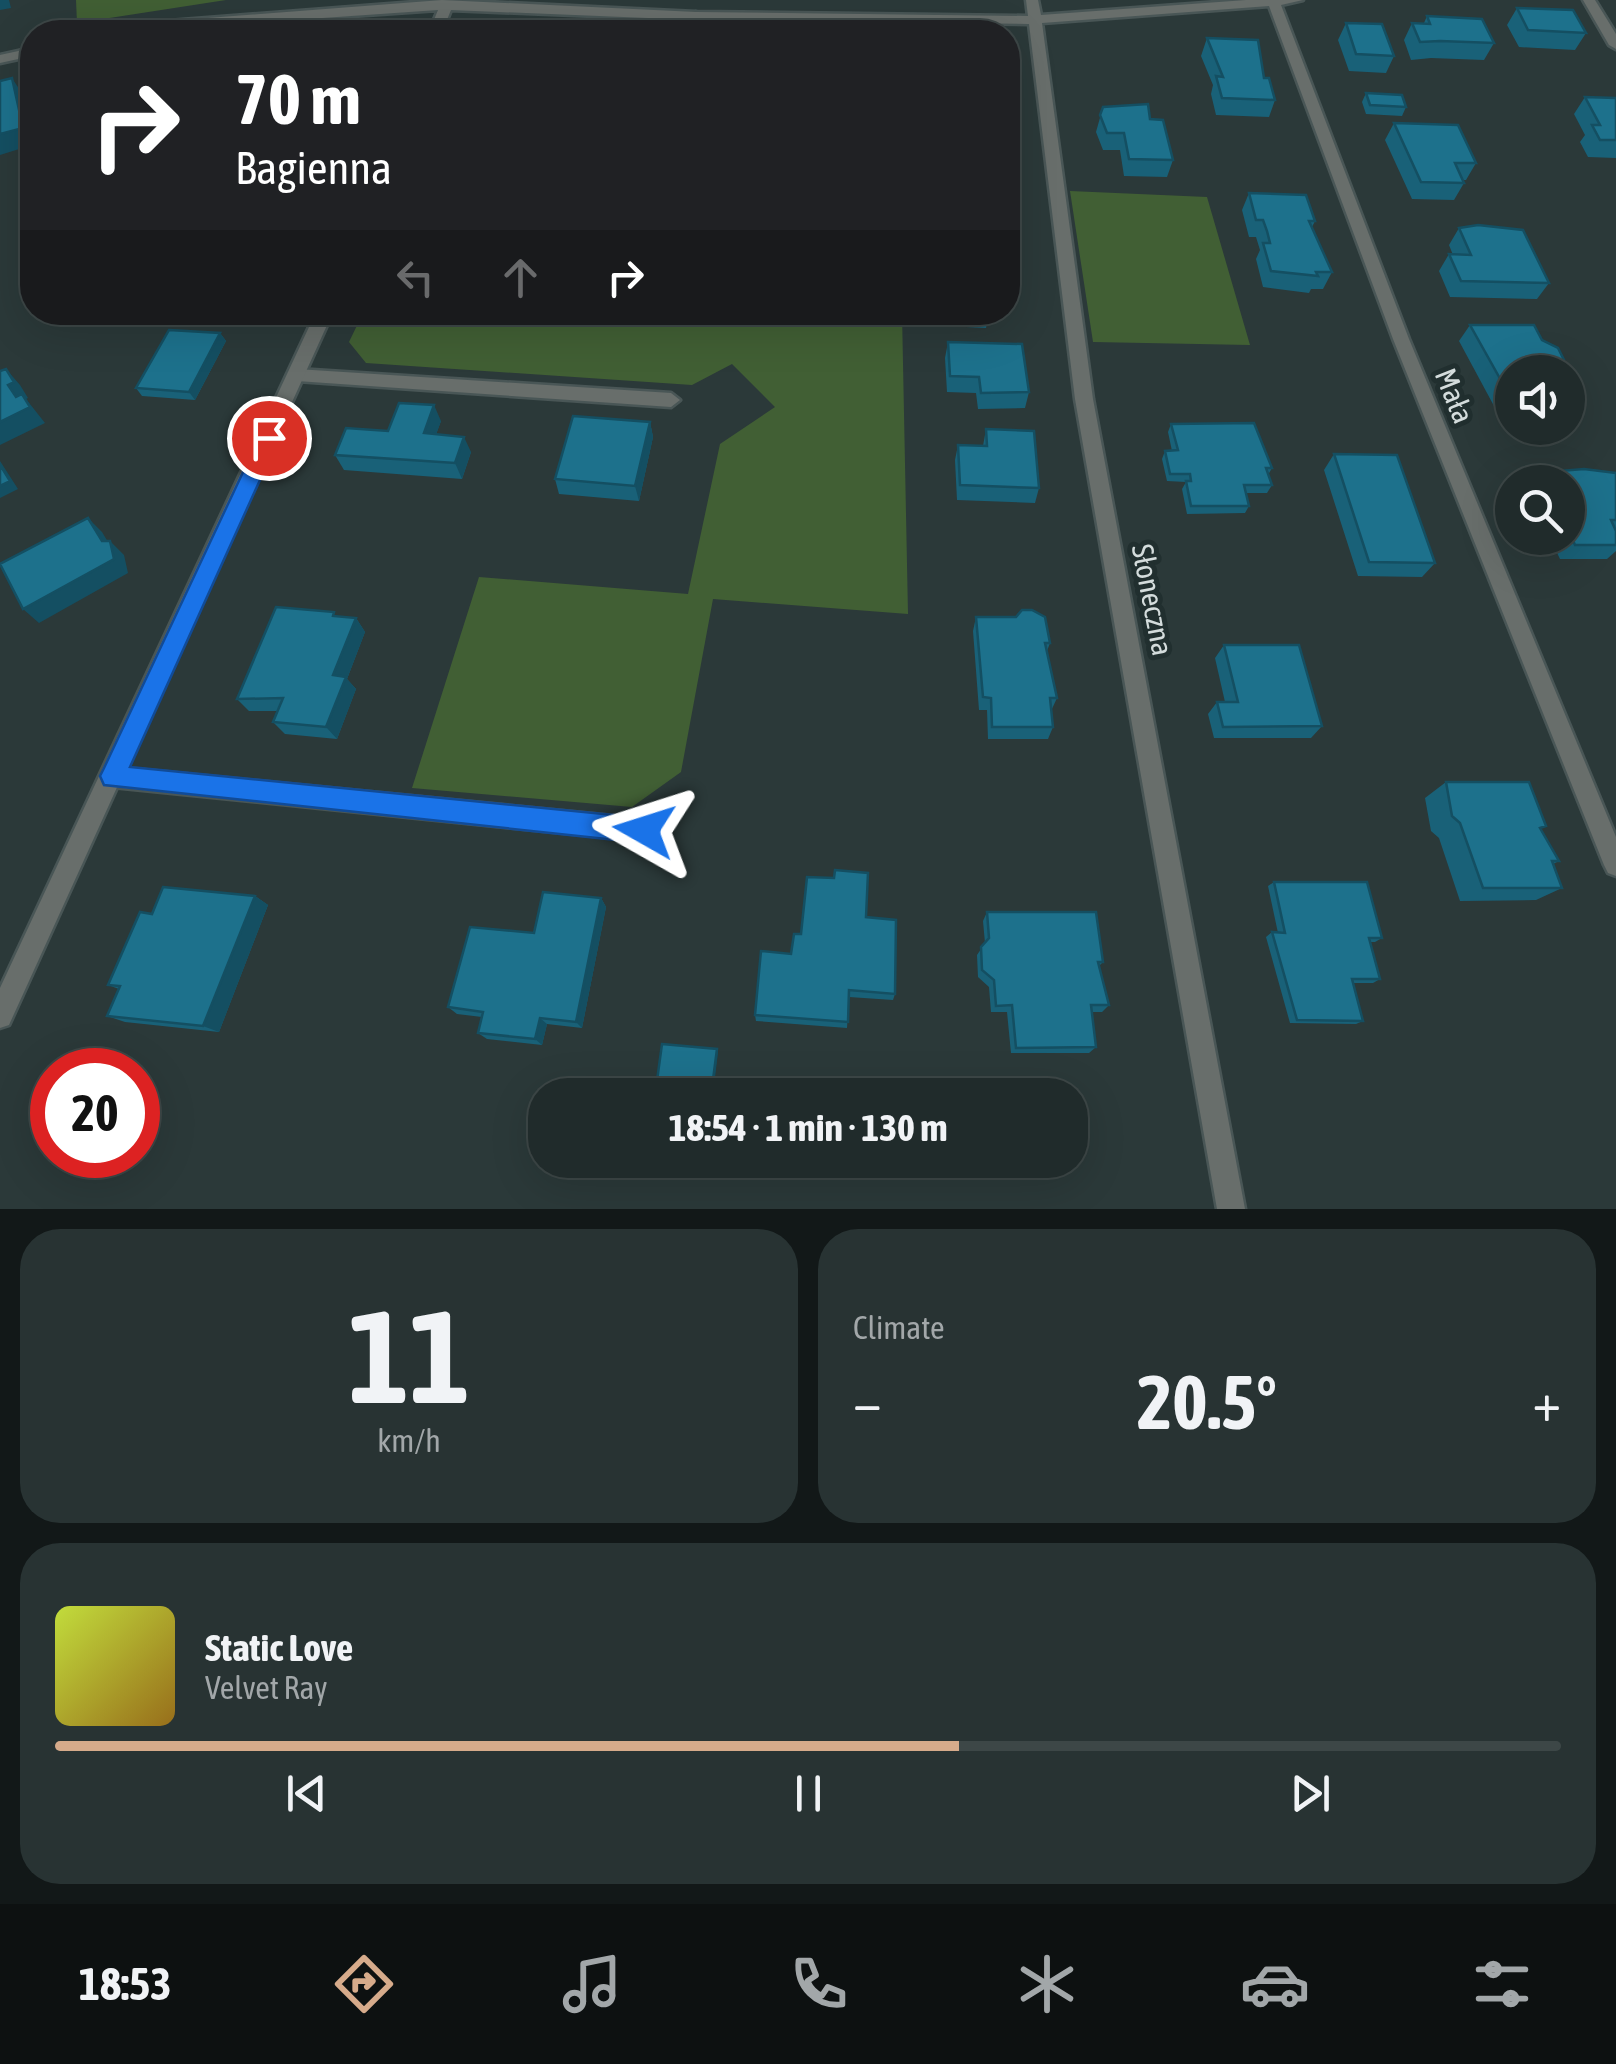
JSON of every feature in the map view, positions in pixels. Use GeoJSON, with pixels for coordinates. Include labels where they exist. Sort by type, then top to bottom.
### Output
{"type":"FeatureCollection","features":[{"type":"Feature","properties":{"kind":"street"},"geometry":{"type":"LineString","coordinates":[[231,20],[446,3],[696,16],[1298,0]]}},
{"type":"Feature","properties":{"kind":"street"},"geometry":{"type":"LineString","coordinates":[[1589,0],[1616,45]]}},
{"type":"Feature","properties":{"kind":"street","name":"Mała"},"geometry":{"type":"LineString","coordinates":[[1273,1],[1401,339],[1616,865]]}},
{"type":"Feature","properties":{"kind":"street","name":"Słoneczna"},"geometry":{"type":"LineString","coordinates":[[1032,10],[1084,399],[1231,1209]]}},
{"type":"Feature","properties":{"kind":"street"},"geometry":{"type":"LineString","coordinates":[[695,20],[696,16]]}},
{"type":"Feature","properties":{"kind":"street"},"geometry":{"type":"LineString","coordinates":[[0,1016],[319,325]]}},
{"type":"Feature","properties":{"kind":"street"},"geometry":{"type":"LineString","coordinates":[[298,375],[671,400]]}},
{"type":"Feature","properties":{"kind":"street"},"geometry":{"type":"LineString","coordinates":[[112,776],[644,830]]}},
{"type":"Feature","properties":{"kind":"green space"},"geometry":{"type":"Polygon","coordinates":[[[76,0],[226,0],[96,20],[77,20],[76,0]]]}},
{"type":"Feature","properties":{"kind":"green space"},"geometry":{"type":"Polygon","coordinates":[[[1070,191],[1207,197],[1250,345],[1093,342],[1070,191]]]}},
{"type":"Feature","properties":{"kind":"green space"},"geometry":{"type":"Polygon","coordinates":[[[357,325],[902,325],[908,614],[713,599],[681,772],[632,807],[412,788],[479,577],[688,594],[720,444],[775,407],[732,364],[692,385],[366,363],[349,342],[357,325]]]}},
{"type":"Feature","properties":{"kind":"building"},"geometry":{"type":"Polygon","coordinates":[[[1517,8],[1573,10],[1586,33],[1528,30],[1517,8]]]}},
{"type":"Feature","properties":{"kind":"building"},"geometry":{"type":"Polygon","coordinates":[[[1427,16],[1482,19],[1494,43],[1420,42],[1412,23],[1430,24],[1427,16]]]}},
{"type":"Feature","properties":{"kind":"building"},"geometry":{"type":"Polygon","coordinates":[[[1346,23],[1382,24],[1394,56],[1356,54],[1346,23]]]}},
{"type":"Feature","properties":{"kind":"building"},"geometry":{"type":"Polygon","coordinates":[[[1207,38],[1258,40],[1264,78],[1269,78],[1275,100],[1222,98],[1216,76],[1223,77],[1207,38]]]}},
{"type":"Feature","properties":{"kind":"building"},"geometry":{"type":"Polygon","coordinates":[[[12,78],[20,129],[0,134],[0,81],[12,78]]]}},
{"type":"Feature","properties":{"kind":"building"},"geometry":{"type":"Polygon","coordinates":[[[1366,93],[1402,95],[1406,107],[1370,105],[1366,93]]]}},
{"type":"Feature","properties":{"kind":"building"},"geometry":{"type":"Polygon","coordinates":[[[1585,97],[1616,98],[1616,140],[1600,140],[1592,125],[1600,125],[1585,97]]]}},
{"type":"Feature","properties":{"kind":"building"},"geometry":{"type":"Polygon","coordinates":[[[1148,104],[1150,119],[1163,120],[1173,160],[1129,159],[1124,133],[1107,133],[1100,115],[1103,107],[1148,104]]]}},
{"type":"Feature","properties":{"kind":"building"},"geometry":{"type":"Polygon","coordinates":[[[1394,123],[1458,125],[1476,163],[1455,163],[1464,183],[1421,182],[1394,123]]]}},
{"type":"Feature","properties":{"kind":"building"},"geometry":{"type":"Polygon","coordinates":[[[1249,193],[1306,195],[1315,221],[1309,221],[1332,272],[1316,272],[1318,276],[1271,271],[1263,243],[1270,243],[1267,231],[1263,220],[1256,220],[1249,193]]]}},
{"type":"Feature","properties":{"kind":"building"},"geometry":{"type":"Polygon","coordinates":[[[1478,225],[1523,230],[1549,283],[1461,281],[1449,254],[1471,255],[1459,228],[1478,225]]]}},
{"type":"Feature","properties":{"kind":"building"},"geometry":{"type":"Polygon","coordinates":[[[1470,325],[1534,325],[1542,340],[1558,348],[1562,355],[1495,355],[1495,370],[1470,325]]]}},
{"type":"Feature","properties":{"kind":"building"},"geometry":{"type":"Polygon","coordinates":[[[169,330],[220,333],[189,392],[136,388],[169,330]]]}},
{"type":"Feature","properties":{"kind":"building"},"geometry":{"type":"Polygon","coordinates":[[[948,342],[1022,344],[1029,392],[981,393],[979,377],[950,376],[948,342]]]}},
{"type":"Feature","properties":{"kind":"building"},"geometry":{"type":"Polygon","coordinates":[[[6,369],[14,382],[8,385],[16,397],[22,394],[30,407],[0,422],[0,371],[6,369]]]}},
{"type":"Feature","properties":{"kind":"building"},"geometry":{"type":"Polygon","coordinates":[[[399,403],[434,405],[424,433],[464,437],[455,463],[335,455],[346,428],[388,431],[399,403]]]}},
{"type":"Feature","properties":{"kind":"building"},"geometry":{"type":"Polygon","coordinates":[[[573,416],[650,422],[635,486],[555,479],[573,416]]]}},
{"type":"Feature","properties":{"kind":"building"},"geometry":{"type":"Polygon","coordinates":[[[1254,423],[1272,468],[1266,468],[1272,485],[1244,485],[1249,506],[1191,506],[1186,481],[1191,481],[1190,474],[1170,474],[1165,451],[1178,450],[1171,424],[1254,423]]]}},
{"type":"Feature","properties":{"kind":"building"},"geometry":{"type":"Polygon","coordinates":[[[986,429],[1034,431],[1039,488],[960,485],[958,445],[987,446],[986,429]]]}},
{"type":"Feature","properties":{"kind":"building"},"geometry":{"type":"Polygon","coordinates":[[[1334,454],[1397,455],[1435,563],[1369,562],[1334,454]]]}},
{"type":"Feature","properties":{"kind":"building"},"geometry":{"type":"Polygon","coordinates":[[[0,465],[10,481],[0,486],[0,465]]]}},
{"type":"Feature","properties":{"kind":"building"},"geometry":{"type":"Polygon","coordinates":[[[1585,469],[1616,473],[1616,520],[1611,520],[1616,545],[1585,545],[1585,469]]]}},
{"type":"Feature","properties":{"kind":"building"},"geometry":{"type":"Polygon","coordinates":[[[88,518],[102,541],[110,541],[114,559],[23,609],[0,564],[88,518]]]}},
{"type":"Feature","properties":{"kind":"building"},"geometry":{"type":"Polygon","coordinates":[[[276,607],[356,618],[333,675],[346,677],[326,727],[273,722],[283,698],[237,699],[276,607]]]}},
{"type":"Feature","properties":{"kind":"building"},"geometry":{"type":"Polygon","coordinates":[[[1022,610],[1045,617],[1050,643],[1045,643],[1057,698],[1050,698],[1053,727],[992,727],[991,698],[983,697],[976,617],[1016,617],[1022,610]]]}},
{"type":"Feature","properties":{"kind":"building"},"geometry":{"type":"Polygon","coordinates":[[[1224,645],[1299,645],[1322,726],[1223,727],[1217,702],[1238,702],[1224,645]]]}},
{"type":"Feature","properties":{"kind":"building"},"geometry":{"type":"Polygon","coordinates":[[[1446,782],[1529,782],[1546,826],[1540,828],[1559,861],[1552,861],[1562,888],[1483,888],[1460,823],[1452,816],[1446,782]]]}},
{"type":"Feature","properties":{"kind":"building"},"geometry":{"type":"Polygon","coordinates":[[[835,870],[868,873],[866,917],[896,920],[895,994],[849,990],[848,1022],[755,1015],[761,951],[791,954],[794,934],[801,934],[807,877],[834,878],[835,870]]]}},
{"type":"Feature","properties":{"kind":"building"},"geometry":{"type":"Polygon","coordinates":[[[1274,882],[1367,882],[1382,938],[1369,938],[1380,979],[1352,979],[1363,1021],[1297,1020],[1272,932],[1285,933],[1274,882]]]}},
{"type":"Feature","properties":{"kind":"building"},"geometry":{"type":"Polygon","coordinates":[[[163,887],[255,896],[203,1026],[107,1016],[120,986],[108,985],[140,912],[152,914],[163,887]]]}},
{"type":"Feature","properties":{"kind":"building"},"geometry":{"type":"Polygon","coordinates":[[[543,892],[601,898],[576,1022],[540,1018],[535,1039],[478,1033],[483,1012],[448,1007],[470,927],[534,933],[543,892]]]}},
{"type":"Feature","properties":{"kind":"building"},"geometry":{"type":"Polygon","coordinates":[[[987,912],[1096,912],[1103,962],[1098,962],[1109,1005],[1091,1005],[1096,1047],[1016,1048],[1012,1005],[996,1006],[994,980],[982,970],[981,947],[989,938],[987,912]]]}},
{"type":"Feature","properties":{"kind":"building"},"geometry":{"type":"Polygon","coordinates":[[[662,1044],[717,1049],[713,1078],[657,1078],[662,1044]]]}},
{"type":"Feature","properties":{"kind":"route"},"geometry":{"type":"LineString","coordinates":[[269,438],[112,776],[644,830]]}}]}
